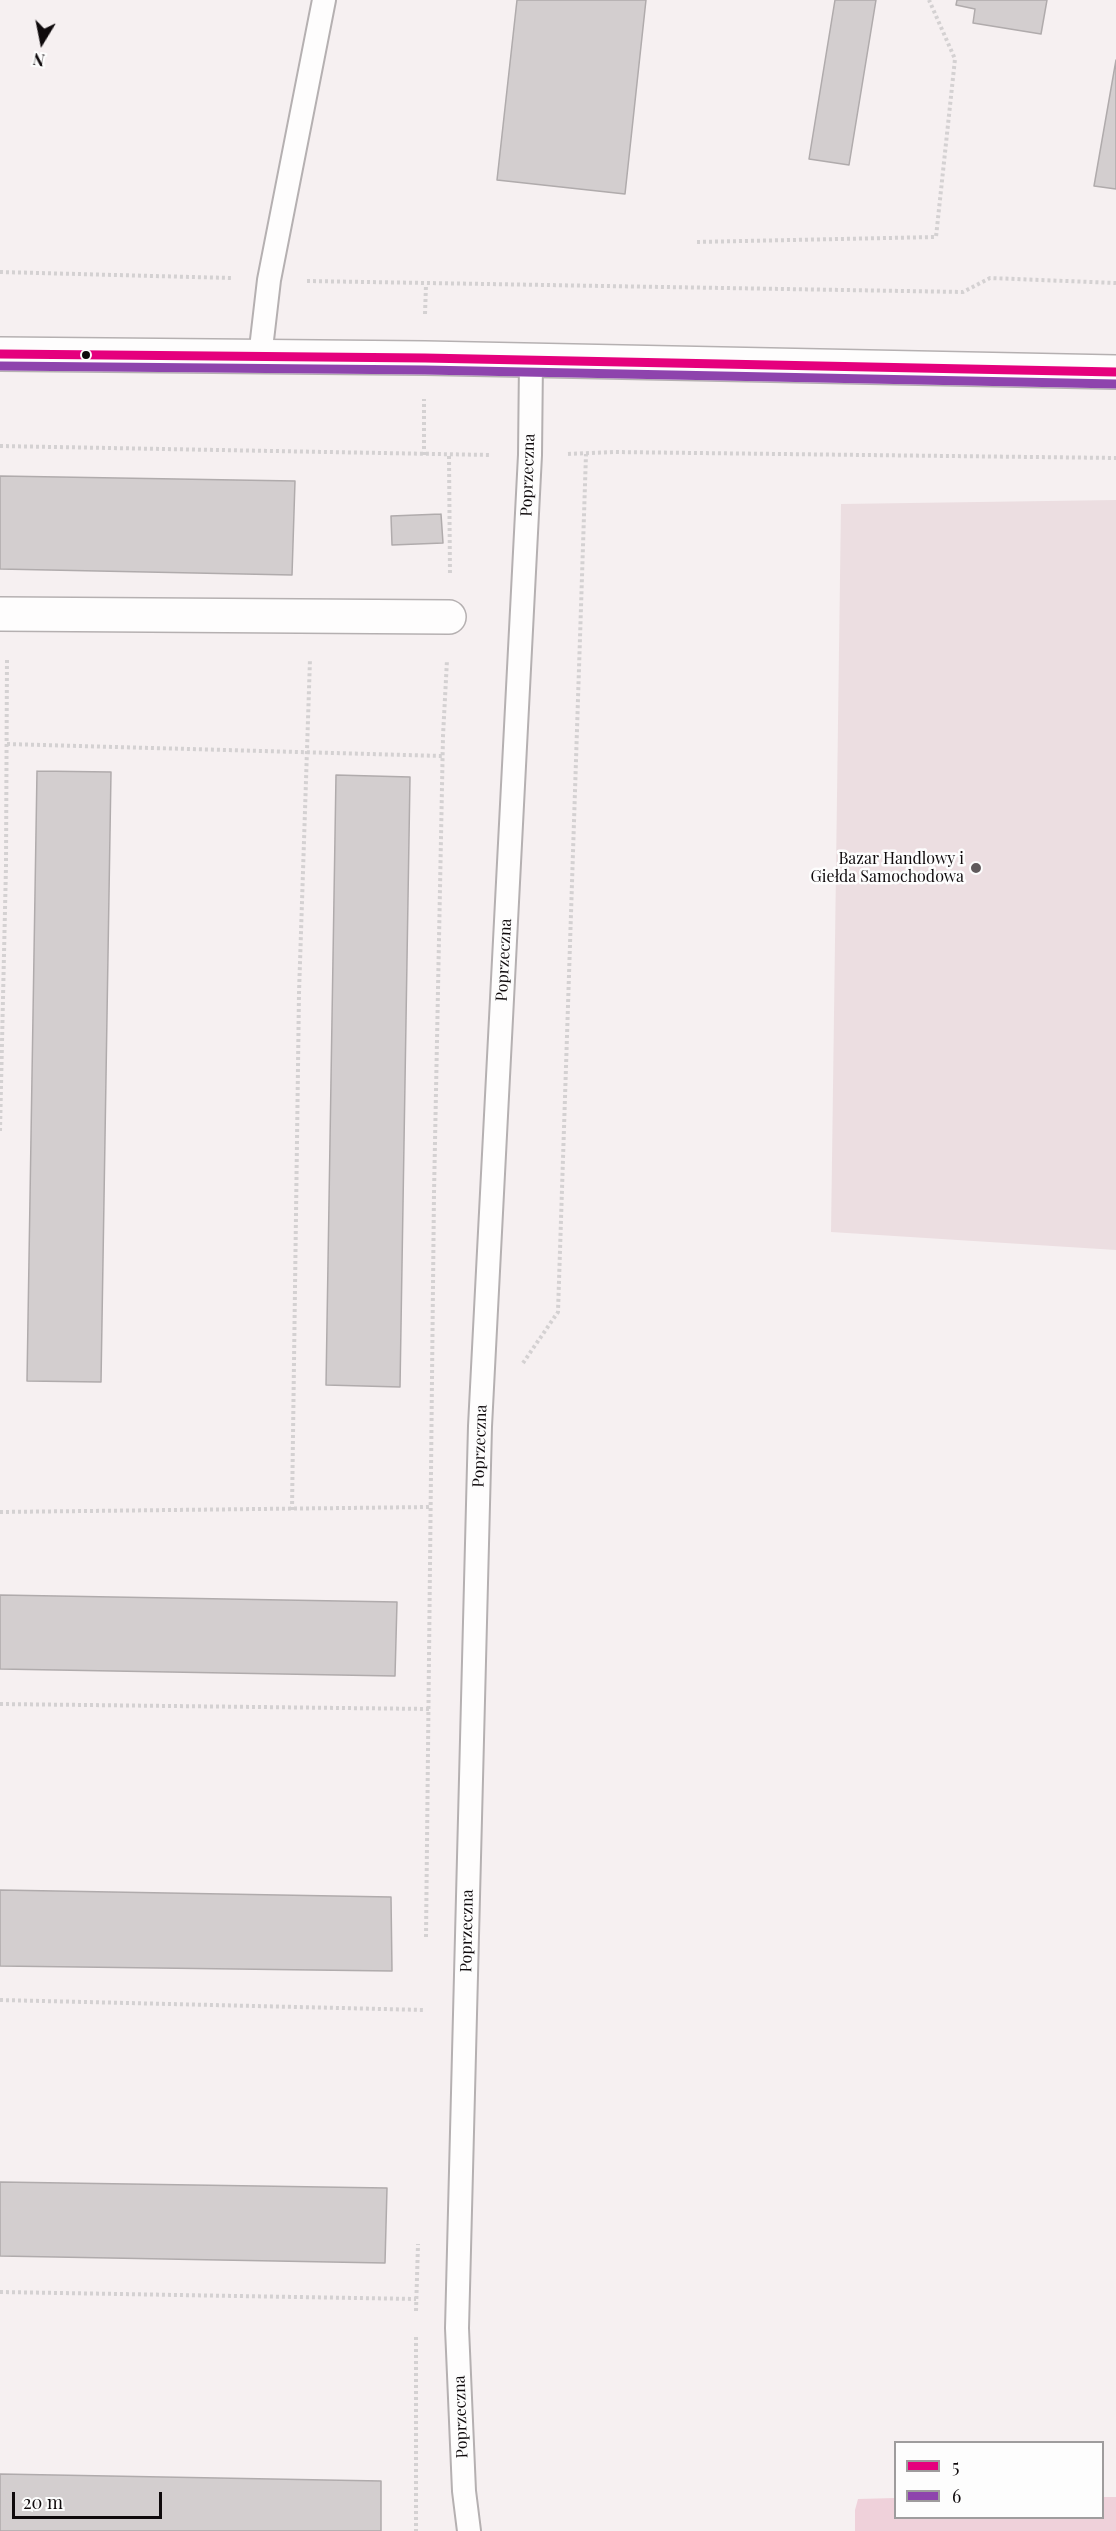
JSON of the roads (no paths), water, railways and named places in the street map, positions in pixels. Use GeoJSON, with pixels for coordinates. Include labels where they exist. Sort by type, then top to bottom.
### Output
{"type":"FeatureCollection","features":[{"type":"Feature","properties":{"kind":"street"},"geometry":{"type":"LineString","coordinates":[[0,354],[1116,372]]}},
{"type":"Feature","properties":{"kind":"street"},"geometry":{"type":"LineString","coordinates":[[4,614],[449,617]]}},
{"type":"Feature","properties":{"kind":"lane"},"geometry":{"type":"LineString","coordinates":[[260,357],[269,280],[324,0]]}},
{"type":"Feature","properties":{"kind":"lane","name":"Poprzeczna"},"geometry":{"type":"LineString","coordinates":[[469,2531],[464,2491],[457,2328],[480,1426],[530,455],[531,361]]}},
{"type":"Feature","properties":{"kind":"place","name":"Bazar Handlowy i Giełda Samochodowa"},"geometry":{"type":"Point","coordinates":[976,868]}}]}
